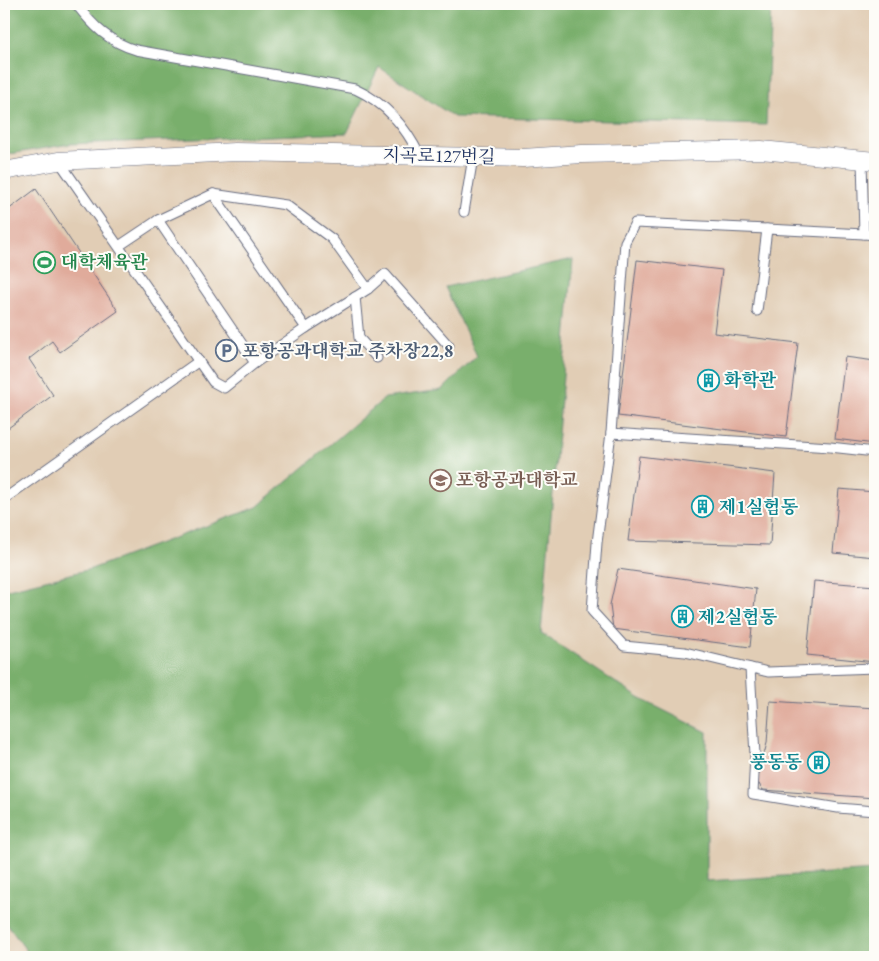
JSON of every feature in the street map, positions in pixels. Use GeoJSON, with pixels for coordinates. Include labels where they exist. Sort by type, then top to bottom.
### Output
{"type":"FeatureCollection","features":[{"type":"Feature","properties":{"kind":"street","name":"지곡로127번길"},"geometry":{"type":"LineString","coordinates":[[4,171],[58,161],[235,152],[523,158],[582,154],[761,150],[869,161]]}},
{"type":"Feature","properties":{"kind":"lane"},"geometry":{"type":"LineString","coordinates":[[76,4],[100,32],[120,45],[136,50],[360,91],[382,106],[408,131],[420,156]]}},
{"type":"Feature","properties":{"kind":"lane"},"geometry":{"type":"LineString","coordinates":[[464,212],[473,157]]}},
{"type":"Feature","properties":{"kind":"lane"},"geometry":{"type":"LineString","coordinates":[[58,161],[213,382],[224,388],[255,363],[355,297],[385,274],[449,346]]}},
{"type":"Feature","properties":{"kind":"lane"},"geometry":{"type":"LineString","coordinates":[[864,234],[869,161]]}},
{"type":"Feature","properties":{"kind":"lane"},"geometry":{"type":"LineString","coordinates":[[119,246],[158,220],[213,194],[286,205],[332,239],[368,288]]}},
{"type":"Feature","properties":{"kind":"lane"},"geometry":{"type":"LineString","coordinates":[[213,194],[306,328]]}},
{"type":"Feature","properties":{"kind":"lane"},"geometry":{"type":"LineString","coordinates":[[158,220],[255,363]]}},
{"type":"Feature","properties":{"kind":"lane"},"geometry":{"type":"LineString","coordinates":[[875,235],[635,223],[625,242],[611,433],[597,543],[592,610],[624,646],[685,652],[768,672],[875,668]]}},
{"type":"Feature","properties":{"kind":"lane"},"geometry":{"type":"LineString","coordinates":[[757,312],[768,229]]}},
{"type":"Feature","properties":{"kind":"lane"},"geometry":{"type":"LineString","coordinates":[[355,297],[360,338],[377,358]]}},
{"type":"Feature","properties":{"kind":"lane"},"geometry":{"type":"LineString","coordinates":[[4,499],[199,361]]}},
{"type":"Feature","properties":{"kind":"lane"},"geometry":{"type":"LineString","coordinates":[[611,433],[830,447],[875,452]]}},
{"type":"Feature","properties":{"kind":"lane"},"geometry":{"type":"LineString","coordinates":[[750,668],[755,755],[753,794],[838,808],[875,811]]}},
{"type":"Feature","properties":{"kind":"shaded area","name":"포항공과대학교"},"geometry":{"type":"Polygon","coordinates":[[[4,4],[875,4],[875,957],[4,957],[4,4]]]}},
{"type":"Feature","properties":{"kind":"green space"},"geometry":{"type":"Polygon","coordinates":[[[4,4],[771,4],[766,125],[454,117],[379,67],[347,133],[70,144],[4,155],[4,4]]]}},
{"type":"Feature","properties":{"kind":"green space"},"geometry":{"type":"Polygon","coordinates":[[[573,259],[541,633],[639,698],[707,732],[707,881],[875,870],[875,957],[31,957],[4,920],[4,590],[91,569],[257,507],[385,398],[442,390],[477,356],[445,287],[573,259]]]}},
{"type":"Feature","properties":{"kind":"building","name":"대학체육관"},"geometry":{"type":"Polygon","coordinates":[[[36,189],[118,311],[60,352],[52,341],[29,359],[53,395],[4,431],[4,213],[36,189]]]}},
{"type":"Feature","properties":{"kind":"building","name":"화학관"},"geometry":{"type":"Polygon","coordinates":[[[637,260],[722,270],[714,333],[798,343],[786,437],[618,416],[637,260]]]}},
{"type":"Feature","properties":{"kind":"building"},"geometry":{"type":"Polygon","coordinates":[[[845,357],[875,361],[875,444],[835,439],[845,357]]]}},
{"type":"Feature","properties":{"kind":"building","name":"제1실험동"},"geometry":{"type":"Polygon","coordinates":[[[639,456],[775,473],[770,545],[628,541],[639,456]]]}},
{"type":"Feature","properties":{"kind":"building"},"geometry":{"type":"Polygon","coordinates":[[[839,489],[875,492],[875,557],[833,553],[839,489]]]}},
{"type":"Feature","properties":{"kind":"building","name":"제2실험동"},"geometry":{"type":"Polygon","coordinates":[[[618,569],[756,589],[750,647],[613,629],[610,605],[618,569]]]}},
{"type":"Feature","properties":{"kind":"building"},"geometry":{"type":"Polygon","coordinates":[[[814,581],[875,586],[875,662],[807,655],[814,581]]]}},
{"type":"Feature","properties":{"kind":"building","name":"풍동동"},"geometry":{"type":"Polygon","coordinates":[[[770,701],[875,708],[875,798],[763,790],[757,781],[767,743],[770,701]]]}},
{"type":"Feature","properties":{"kind":"place","name":"대학체육관"},"geometry":{"type":"Point","coordinates":[45,262]}},
{"type":"Feature","properties":{"kind":"place","name":"포항공과대학교 주차장22,8"},"geometry":{"type":"Point","coordinates":[226,351]}},
{"type":"Feature","properties":{"kind":"place","name":"화학관"},"geometry":{"type":"Point","coordinates":[708,380]}},
{"type":"Feature","properties":{"kind":"place","name":"포항공과대학교"},"geometry":{"type":"Point","coordinates":[440,480]}},
{"type":"Feature","properties":{"kind":"place","name":"제1실험동"},"geometry":{"type":"Point","coordinates":[703,507]}},
{"type":"Feature","properties":{"kind":"place","name":"제2실험동"},"geometry":{"type":"Point","coordinates":[682,617]}},
{"type":"Feature","properties":{"kind":"place","name":"풍동동"},"geometry":{"type":"Point","coordinates":[818,762]}}]}
